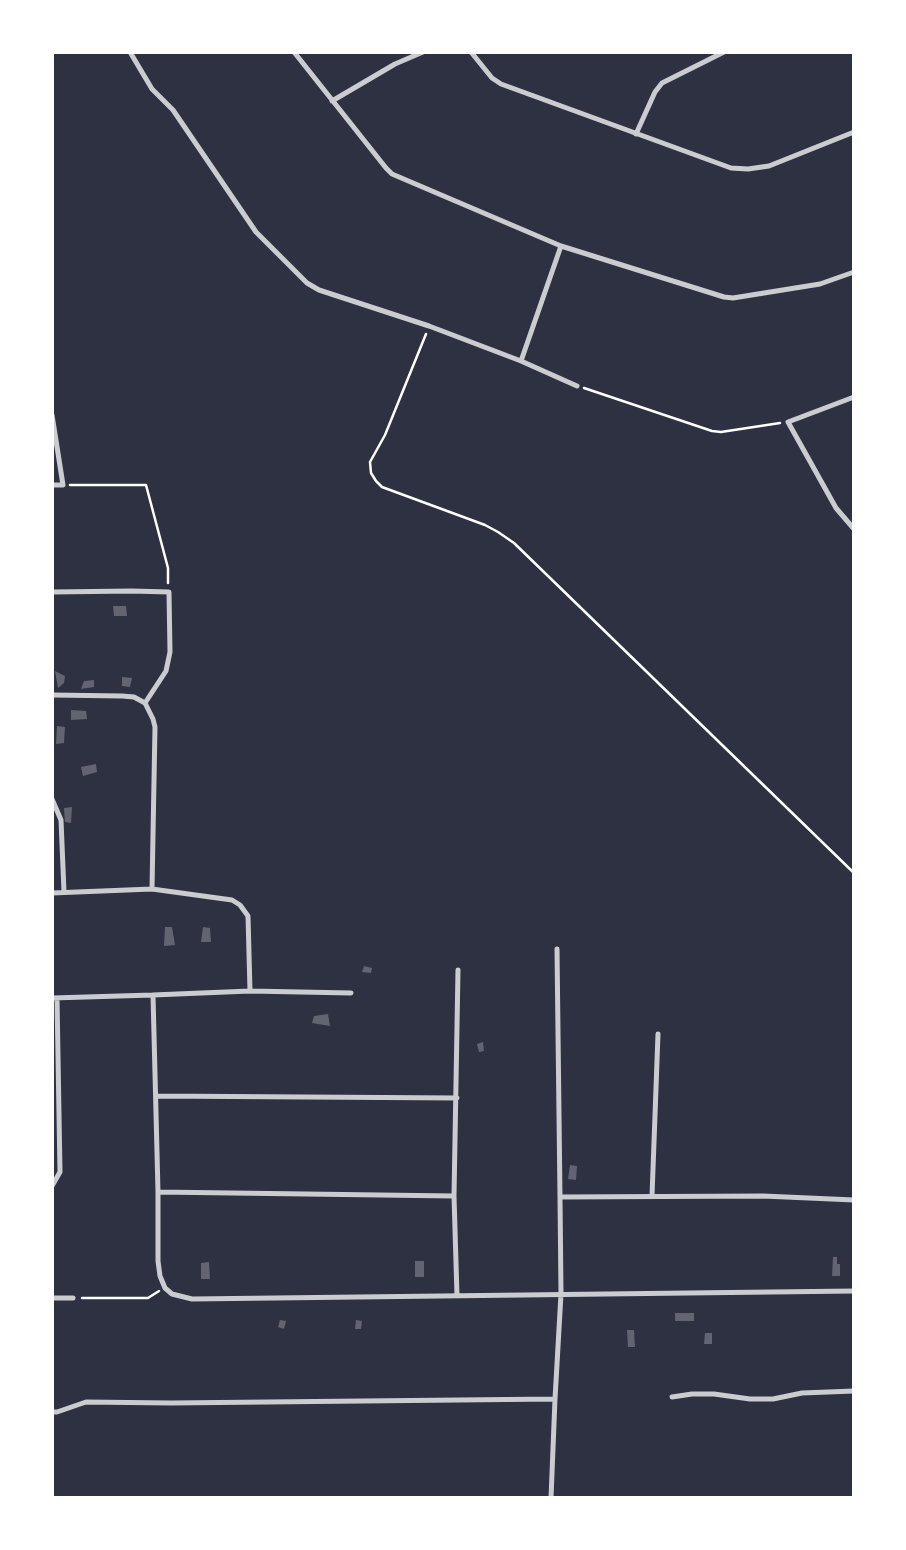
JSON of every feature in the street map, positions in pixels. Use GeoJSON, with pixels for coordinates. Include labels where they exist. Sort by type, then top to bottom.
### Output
{"type":"FeatureCollection","features":[{"type":"Feature","properties":{"kind":"street"},"geometry":{"type":"LineString","coordinates":[[130,52],[152,89],[173,110],[256,232],[307,283],[318,290],[429,326],[521,361],[577,386]]}},
{"type":"Feature","properties":{"kind":"street"},"geometry":{"type":"LineString","coordinates":[[294,52],[332,102],[392,174],[561,246],[724,297],[733,298],[820,284],[854,272]]}},
{"type":"Feature","properties":{"kind":"street"},"geometry":{"type":"LineString","coordinates":[[332,102],[396,64],[422,52]]}},
{"type":"Feature","properties":{"kind":"street"},"geometry":{"type":"LineString","coordinates":[[471,52],[492,78],[501,84],[731,168],[748,169],[769,166],[854,132]]}},
{"type":"Feature","properties":{"kind":"street"},"geometry":{"type":"LineString","coordinates":[[636,134],[655,92],[662,83],[724,52]]}},
{"type":"Feature","properties":{"kind":"street"},"geometry":{"type":"LineString","coordinates":[[521,361],[561,246]]}},
{"type":"Feature","properties":{"kind":"street"},"geometry":{"type":"LineString","coordinates":[[854,397],[788,422],[836,508],[854,528]]}},
{"type":"Feature","properties":{"kind":"street"},"geometry":{"type":"LineString","coordinates":[[52,415],[63,485],[52,485]]}},
{"type":"Feature","properties":{"kind":"street"},"geometry":{"type":"LineString","coordinates":[[52,592],[168,592],[169,658],[166,671],[145,703]]}},
{"type":"Feature","properties":{"kind":"street"},"geometry":{"type":"LineString","coordinates":[[52,695],[134,697],[145,703],[155,727],[152,890]]}},
{"type":"Feature","properties":{"kind":"street"},"geometry":{"type":"LineString","coordinates":[[52,799],[61,820],[64,892]]}},
{"type":"Feature","properties":{"kind":"street"},"geometry":{"type":"LineString","coordinates":[[52,892],[152,890],[232,900],[246,911],[249,922],[250,991]]}},
{"type":"Feature","properties":{"kind":"street"},"geometry":{"type":"LineString","coordinates":[[551,1498],[554,1398],[561,1294],[556,949]]}},
{"type":"Feature","properties":{"kind":"street"},"geometry":{"type":"LineString","coordinates":[[457,1296],[454,1196],[458,970]]}},
{"type":"Feature","properties":{"kind":"street"},"geometry":{"type":"LineString","coordinates":[[52,1186],[60,1172],[59,1097],[54,998],[250,991],[351,993]]}},
{"type":"Feature","properties":{"kind":"street"},"geometry":{"type":"LineString","coordinates":[[153,995],[158,1260],[160,1276],[165,1288],[172,1294],[192,1299],[854,1291]]}},
{"type":"Feature","properties":{"kind":"street"},"geometry":{"type":"LineString","coordinates":[[652,1196],[658,1034]]}},
{"type":"Feature","properties":{"kind":"street"},"geometry":{"type":"LineString","coordinates":[[156,1096],[457,1098]]}},
{"type":"Feature","properties":{"kind":"street"},"geometry":{"type":"LineString","coordinates":[[52,1097],[59,1097]]}},
{"type":"Feature","properties":{"kind":"street"},"geometry":{"type":"LineString","coordinates":[[158,1192],[454,1196]]}},
{"type":"Feature","properties":{"kind":"street"},"geometry":{"type":"LineString","coordinates":[[560,1197],[763,1196],[854,1200]]}},
{"type":"Feature","properties":{"kind":"street"},"geometry":{"type":"LineString","coordinates":[[52,1298],[73,1298]]}},
{"type":"Feature","properties":{"kind":"street"},"geometry":{"type":"LineString","coordinates":[[672,1397],[714,1394],[750,1399],[773,1399],[802,1393],[854,1392]]}},
{"type":"Feature","properties":{"kind":"street"},"geometry":{"type":"LineString","coordinates":[[52,1412],[86,1402],[181,1403],[554,1398]]}},
{"type":"Feature","properties":{"kind":"path"},"geometry":{"type":"LineString","coordinates":[[429,326],[384,435],[370,462],[371,473],[376,481],[382,487],[485,525],[514,543],[854,873]]}},
{"type":"Feature","properties":{"kind":"path"},"geometry":{"type":"LineString","coordinates":[[577,386],[712,431],[721,432],[788,422]]}},
{"type":"Feature","properties":{"kind":"path"},"geometry":{"type":"LineString","coordinates":[[63,485],[146,485],[168,568],[168,592]]}},
{"type":"Feature","properties":{"kind":"path"},"geometry":{"type":"LineString","coordinates":[[73,1298],[148,1298],[165,1288]]}},
{"type":"Feature","properties":{"kind":"building"},"geometry":{"type":"Polygon","coordinates":[[[113,606],[126,606],[127,616],[114,616],[113,606]]]}},
{"type":"Feature","properties":{"kind":"building"},"geometry":{"type":"Polygon","coordinates":[[[55,671],[65,676],[64,683],[58,688],[55,671]]]}},
{"type":"Feature","properties":{"kind":"building"},"geometry":{"type":"Polygon","coordinates":[[[122,677],[132,678],[130,687],[122,686],[122,677]]]}},
{"type":"Feature","properties":{"kind":"building"},"geometry":{"type":"Polygon","coordinates":[[[94,680],[94,687],[81,689],[84,681],[94,680]]]}},
{"type":"Feature","properties":{"kind":"building"},"geometry":{"type":"Polygon","coordinates":[[[71,710],[86,711],[87,719],[71,720],[71,710]]]}},
{"type":"Feature","properties":{"kind":"building"},"geometry":{"type":"Polygon","coordinates":[[[57,726],[65,727],[64,743],[56,744],[57,726]]]}},
{"type":"Feature","properties":{"kind":"building"},"geometry":{"type":"Polygon","coordinates":[[[96,764],[97,772],[83,776],[81,767],[96,764]]]}},
{"type":"Feature","properties":{"kind":"building"},"geometry":{"type":"Polygon","coordinates":[[[72,807],[71,823],[65,822],[64,808],[72,807]]]}},
{"type":"Feature","properties":{"kind":"building"},"geometry":{"type":"Polygon","coordinates":[[[165,927],[172,927],[175,945],[164,946],[165,927]]]}},
{"type":"Feature","properties":{"kind":"building"},"geometry":{"type":"Polygon","coordinates":[[[203,927],[210,928],[211,942],[201,942],[203,927]]]}},
{"type":"Feature","properties":{"kind":"building"},"geometry":{"type":"Polygon","coordinates":[[[364,966],[372,968],[371,973],[362,972],[364,966]]]}},
{"type":"Feature","properties":{"kind":"building"},"geometry":{"type":"Polygon","coordinates":[[[328,1014],[330,1026],[312,1023],[314,1016],[328,1014]]]}},
{"type":"Feature","properties":{"kind":"building"},"geometry":{"type":"Polygon","coordinates":[[[483,1042],[484,1051],[479,1052],[477,1044],[483,1042]]]}},
{"type":"Feature","properties":{"kind":"building"},"geometry":{"type":"Polygon","coordinates":[[[570,1165],[577,1166],[576,1180],[568,1179],[570,1165]]]}},
{"type":"Feature","properties":{"kind":"building"},"geometry":{"type":"Polygon","coordinates":[[[833,1257],[837,1257],[837,1264],[840,1264],[840,1276],[832,1276],[833,1257]]]}},
{"type":"Feature","properties":{"kind":"building"},"geometry":{"type":"Polygon","coordinates":[[[415,1261],[424,1261],[424,1277],[415,1277],[415,1261]]]}},
{"type":"Feature","properties":{"kind":"building"},"geometry":{"type":"Polygon","coordinates":[[[209,1262],[210,1279],[201,1279],[201,1263],[209,1262]]]}},
{"type":"Feature","properties":{"kind":"building"},"geometry":{"type":"Polygon","coordinates":[[[675,1313],[694,1313],[694,1321],[675,1321],[675,1313]]]}},
{"type":"Feature","properties":{"kind":"building"},"geometry":{"type":"Polygon","coordinates":[[[280,1320],[286,1321],[284,1329],[278,1327],[280,1320]]]}},
{"type":"Feature","properties":{"kind":"building"},"geometry":{"type":"Polygon","coordinates":[[[356,1320],[362,1321],[361,1329],[355,1329],[356,1320]]]}},
{"type":"Feature","properties":{"kind":"building"},"geometry":{"type":"Polygon","coordinates":[[[627,1330],[634,1330],[635,1347],[628,1347],[627,1330]]]}},
{"type":"Feature","properties":{"kind":"building"},"geometry":{"type":"Polygon","coordinates":[[[705,1333],[712,1333],[712,1344],[704,1344],[705,1333]]]}}]}
